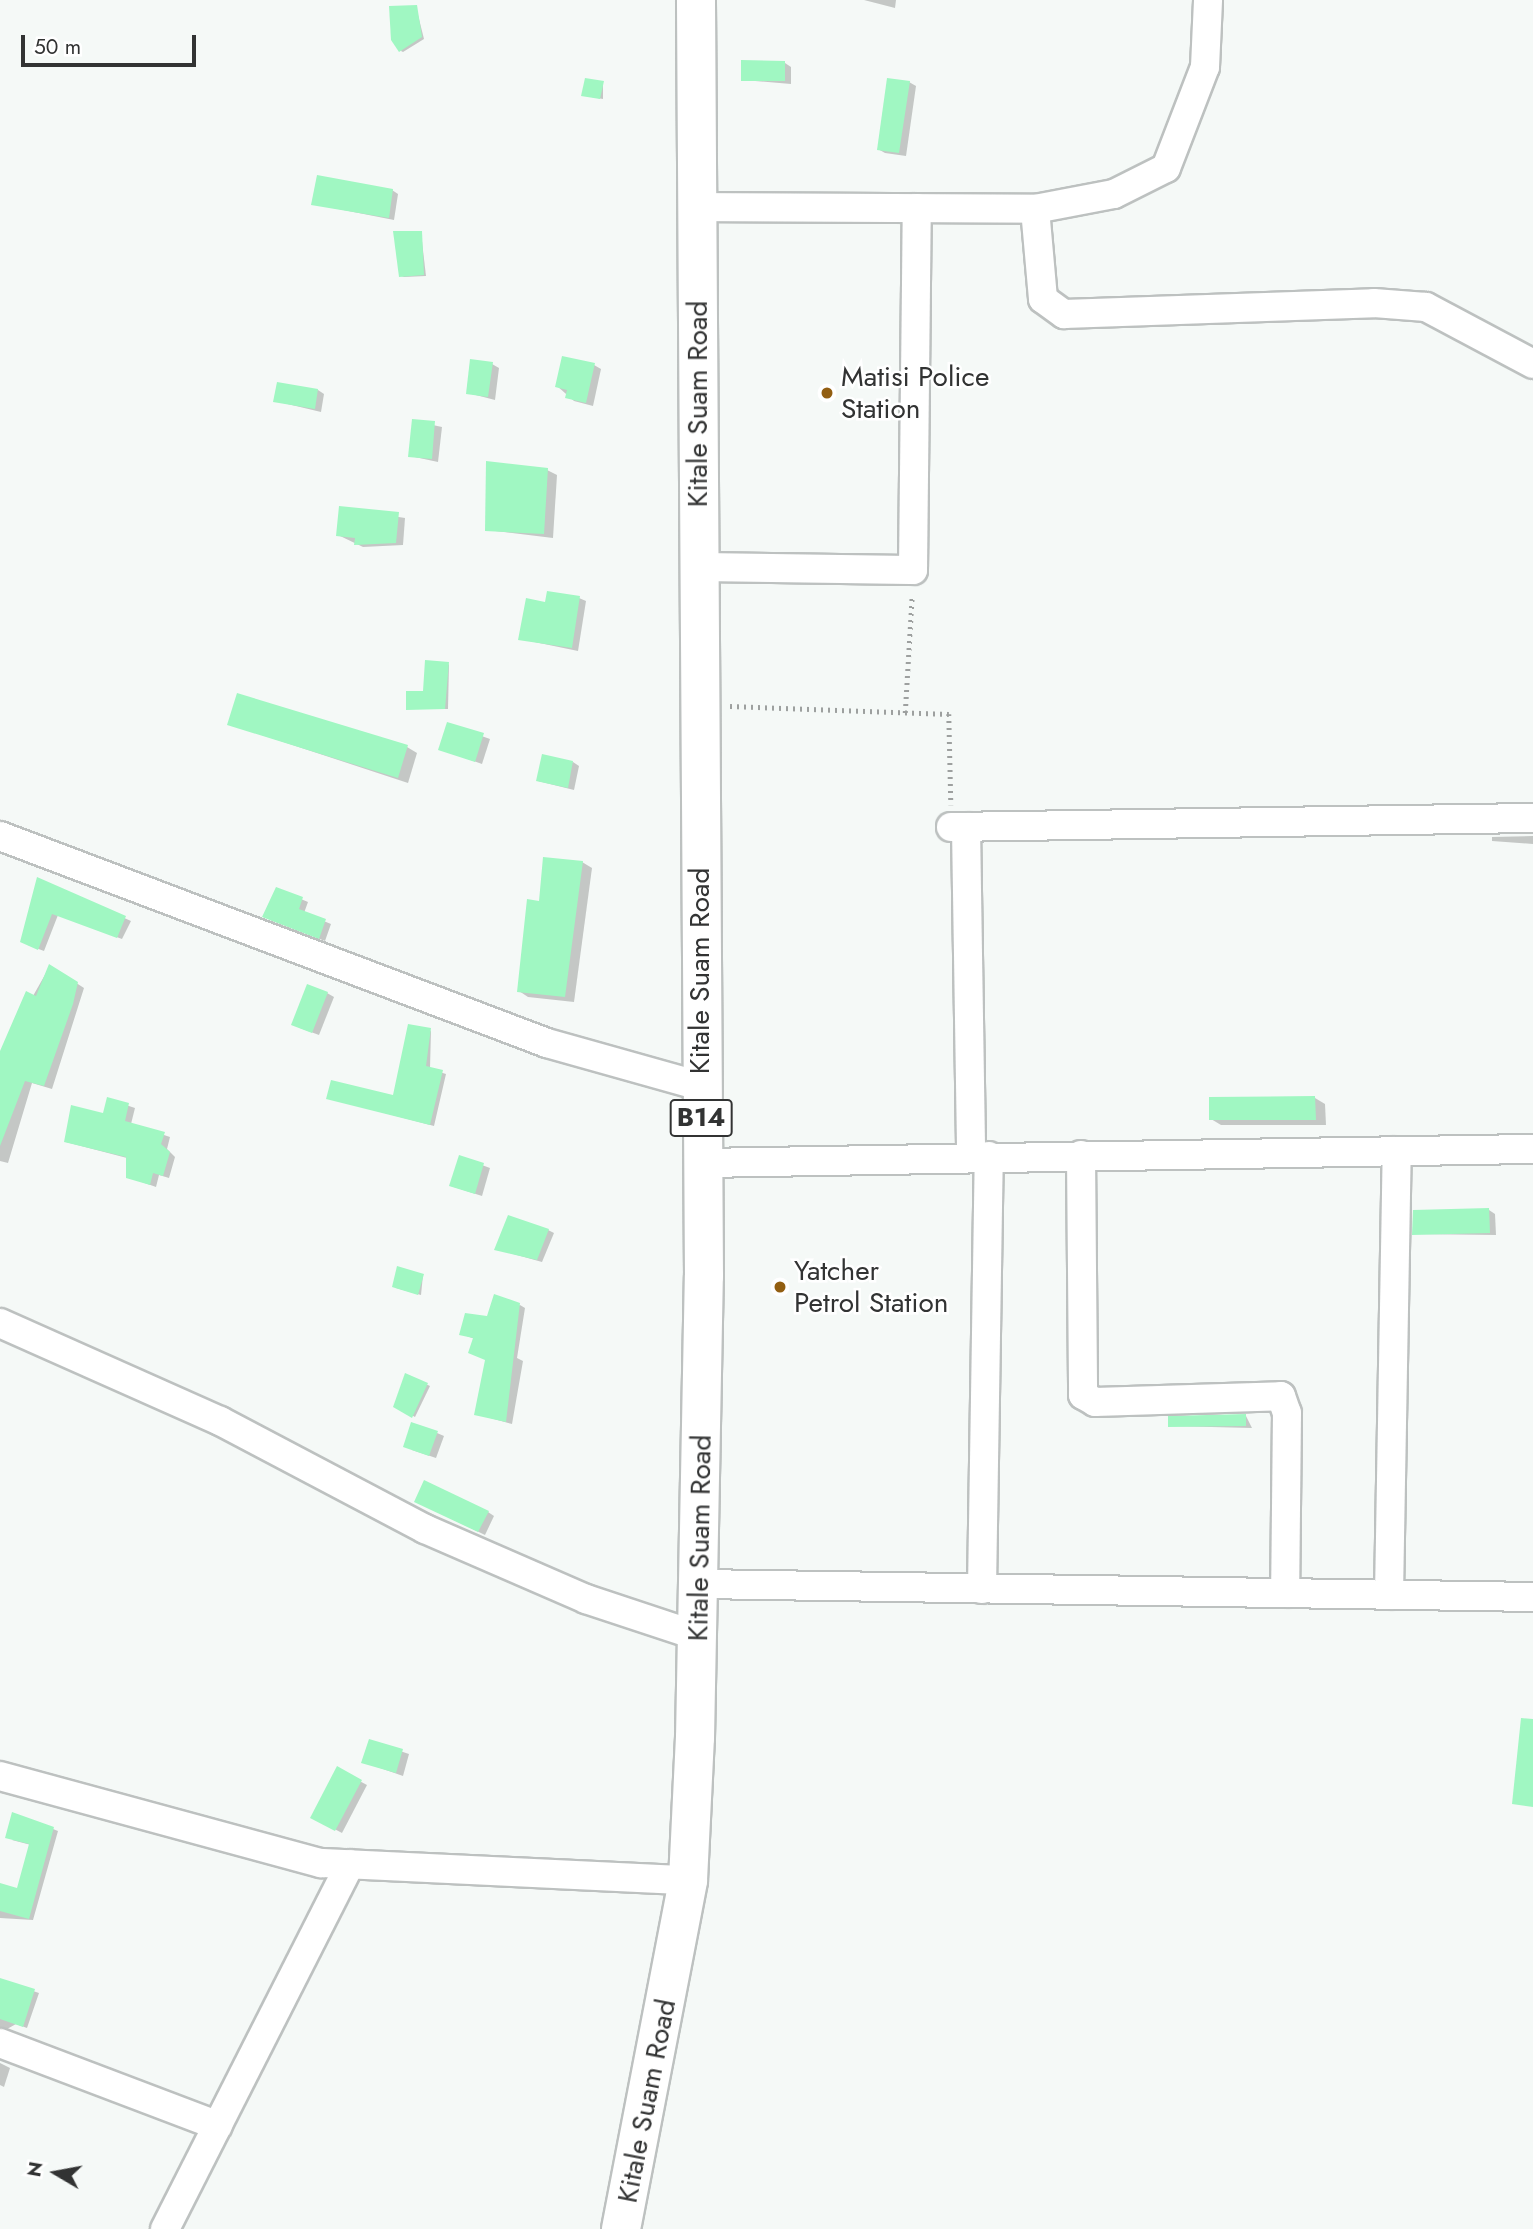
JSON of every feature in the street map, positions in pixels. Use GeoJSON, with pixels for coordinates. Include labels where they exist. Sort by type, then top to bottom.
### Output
{"type":"FeatureCollection","features":[{"type":"Feature","properties":{"kind":"highway","name":"Kitale Suam Road"},"geometry":{"type":"LineString","coordinates":[[621,2229],[688,1880],[698,1636],[702,1163],[696,0]]}},
{"type":"Feature","properties":{"kind":"street"},"geometry":{"type":"LineString","coordinates":[[698,207],[1035,209],[1114,194],[1166,168],[1205,67],[1208,0]]}},
{"type":"Feature","properties":{"kind":"street"},"geometry":{"type":"LineString","coordinates":[[699,568],[914,570],[917,208]]}},
{"type":"Feature","properties":{"kind":"street"},"geometry":{"type":"LineString","coordinates":[[1035,209],[1044,299],[1064,314],[1374,303],[1426,307],[1533,364]]}},
{"type":"Feature","properties":{"kind":"street"},"geometry":{"type":"LineString","coordinates":[[982,1589],[980,1156],[959,827],[1533,818]]}},
{"type":"Feature","properties":{"kind":"street"},"geometry":{"type":"LineString","coordinates":[[0,836],[547,1044],[700,1086]]}},
{"type":"Feature","properties":{"kind":"street"},"geometry":{"type":"LineString","coordinates":[[702,1163],[980,1156],[1533,1149]]}},
{"type":"Feature","properties":{"kind":"street"},"geometry":{"type":"LineString","coordinates":[[1389,1595],[1398,1151]]}},
{"type":"Feature","properties":{"kind":"street"},"geometry":{"type":"LineString","coordinates":[[1081,1155],[1083,1395],[1095,1402],[1281,1396],[1287,1413],[1285,1593]]}},
{"type":"Feature","properties":{"kind":"street"},"geometry":{"type":"LineString","coordinates":[[0,1323],[220,1421],[425,1529],[586,1599],[698,1636]]}},
{"type":"Feature","properties":{"kind":"street"},"geometry":{"type":"LineString","coordinates":[[699,1584],[1533,1597]]}},
{"type":"Feature","properties":{"kind":"street"},"geometry":{"type":"LineString","coordinates":[[0,1776],[286,1854],[350,1864],[688,1880]]}},
{"type":"Feature","properties":{"kind":"street"},"geometry":{"type":"LineString","coordinates":[[165,2229],[350,1864]]}},
{"type":"Feature","properties":{"kind":"street"},"geometry":{"type":"LineString","coordinates":[[0,2043],[218,2126]]}},
{"type":"Feature","properties":{"kind":"path"},"geometry":{"type":"LineString","coordinates":[[905,713],[914,570]]}},
{"type":"Feature","properties":{"kind":"path"},"geometry":{"type":"LineString","coordinates":[[700,705],[949,714],[959,827]]}},
{"type":"Feature","properties":{"kind":"building"},"geometry":{"type":"Polygon","coordinates":[[[417,5],[422,37],[399,52],[391,40],[389,6],[417,5]]]}},
{"type":"Feature","properties":{"kind":"building"},"geometry":{"type":"Polygon","coordinates":[[[741,60],[785,61],[785,81],[741,81],[741,60]]]}},
{"type":"Feature","properties":{"kind":"building"},"geometry":{"type":"Polygon","coordinates":[[[585,78],[604,81],[600,99],[581,96],[585,78]]]}},
{"type":"Feature","properties":{"kind":"building"},"geometry":{"type":"Polygon","coordinates":[[[887,78],[910,81],[899,153],[877,150],[887,78]]]}},
{"type":"Feature","properties":{"kind":"building"},"geometry":{"type":"Polygon","coordinates":[[[317,175],[393,189],[389,218],[311,205],[317,175]]]}},
{"type":"Feature","properties":{"kind":"building"},"geometry":{"type":"Polygon","coordinates":[[[393,231],[422,231],[424,275],[399,277],[393,231]]]}},
{"type":"Feature","properties":{"kind":"building"},"geometry":{"type":"Polygon","coordinates":[[[562,356],[595,363],[586,403],[565,398],[567,390],[555,387],[562,356]]]}},
{"type":"Feature","properties":{"kind":"building"},"geometry":{"type":"Polygon","coordinates":[[[470,359],[493,362],[488,397],[466,394],[470,359]]]}},
{"type":"Feature","properties":{"kind":"building"},"geometry":{"type":"Polygon","coordinates":[[[277,382],[318,389],[315,409],[273,402],[277,382]]]}},
{"type":"Feature","properties":{"kind":"building"},"geometry":{"type":"Polygon","coordinates":[[[412,419],[435,421],[432,459],[408,457],[412,419]]]}},
{"type":"Feature","properties":{"kind":"building"},"geometry":{"type":"Polygon","coordinates":[[[486,461],[548,468],[544,534],[485,531],[486,461]]]}},
{"type":"Feature","properties":{"kind":"building"},"geometry":{"type":"Polygon","coordinates":[[[339,506],[399,512],[396,543],[354,545],[355,538],[336,536],[339,506]]]}},
{"type":"Feature","properties":{"kind":"building"},"geometry":{"type":"Polygon","coordinates":[[[547,591],[580,596],[572,648],[518,640],[526,598],[545,602],[547,591]]]}},
{"type":"Feature","properties":{"kind":"building"},"geometry":{"type":"Polygon","coordinates":[[[425,660],[449,662],[445,709],[406,710],[406,691],[423,691],[425,660]]]}},
{"type":"Feature","properties":{"kind":"building"},"geometry":{"type":"Polygon","coordinates":[[[237,693],[408,745],[398,778],[227,725],[237,693]]]}},
{"type":"Feature","properties":{"kind":"building"},"geometry":{"type":"Polygon","coordinates":[[[447,722],[484,733],[475,762],[438,750],[447,722]]]}},
{"type":"Feature","properties":{"kind":"building"},"geometry":{"type":"Polygon","coordinates":[[[542,754],[573,761],[568,788],[536,781],[542,754]]]}},
{"type":"Feature","properties":{"kind":"building"},"geometry":{"type":"Polygon","coordinates":[[[543,857],[583,861],[565,997],[517,992],[527,899],[539,901],[543,857]]]}},
{"type":"Feature","properties":{"kind":"building"},"geometry":{"type":"Polygon","coordinates":[[[37,877],[126,916],[117,938],[52,914],[38,950],[20,942],[37,877]]]}},
{"type":"Feature","properties":{"kind":"building"},"geometry":{"type":"Polygon","coordinates":[[[276,887],[303,897],[299,909],[326,919],[319,939],[262,917],[276,887]]]}},
{"type":"Feature","properties":{"kind":"building"},"geometry":{"type":"Polygon","coordinates":[[[49,964],[78,982],[73,1004],[44,1086],[25,1081],[0,1146],[0,1051],[26,991],[36,996],[49,964]]]}},
{"type":"Feature","properties":{"kind":"building"},"geometry":{"type":"Polygon","coordinates":[[[307,984],[328,992],[312,1033],[291,1025],[307,984]]]}},
{"type":"Feature","properties":{"kind":"building"},"geometry":{"type":"Polygon","coordinates":[[[408,1024],[431,1028],[426,1066],[443,1070],[430,1125],[326,1099],[331,1080],[393,1095],[408,1024]]]}},
{"type":"Feature","properties":{"kind":"building"},"geometry":{"type":"Polygon","coordinates":[[[1315,1096],[1316,1120],[1209,1120],[1209,1097],[1315,1096]]]}},
{"type":"Feature","properties":{"kind":"building"},"geometry":{"type":"Polygon","coordinates":[[[107,1097],[129,1103],[125,1121],[165,1132],[161,1144],[170,1152],[163,1176],[153,1173],[150,1185],[126,1178],[126,1157],[64,1142],[71,1105],[103,1113],[107,1097]]]}},
{"type":"Feature","properties":{"kind":"building"},"geometry":{"type":"Polygon","coordinates":[[[459,1155],[484,1163],[475,1194],[449,1186],[459,1155]]]}},
{"type":"Feature","properties":{"kind":"building"},"geometry":{"type":"Polygon","coordinates":[[[1489,1208],[1490,1233],[1412,1235],[1413,1210],[1489,1208]]]}},
{"type":"Feature","properties":{"kind":"building"},"geometry":{"type":"Polygon","coordinates":[[[508,1215],[549,1229],[537,1260],[494,1250],[508,1215]]]}},
{"type":"Feature","properties":{"kind":"building"},"geometry":{"type":"Polygon","coordinates":[[[397,1266],[424,1274],[418,1295],[392,1287],[397,1266]]]}},
{"type":"Feature","properties":{"kind":"building"},"geometry":{"type":"Polygon","coordinates":[[[494,1294],[520,1303],[506,1422],[474,1415],[485,1360],[468,1353],[473,1338],[459,1335],[465,1313],[487,1316],[494,1294]]]}},
{"type":"Feature","properties":{"kind":"building"},"geometry":{"type":"Polygon","coordinates":[[[405,1373],[428,1383],[412,1418],[393,1407],[405,1373]]]}},
{"type":"Feature","properties":{"kind":"building"},"geometry":{"type":"Polygon","coordinates":[[[1246,1414],[1246,1426],[1168,1427],[1168,1416],[1246,1414]]]}},
{"type":"Feature","properties":{"kind":"building"},"geometry":{"type":"Polygon","coordinates":[[[411,1422],[438,1431],[429,1456],[403,1447],[411,1422]]]}},
{"type":"Feature","properties":{"kind":"building"},"geometry":{"type":"Polygon","coordinates":[[[424,1480],[489,1511],[478,1532],[414,1502],[424,1480]]]}},
{"type":"Feature","properties":{"kind":"building"},"geometry":{"type":"Polygon","coordinates":[[[1521,1718],[1533,1719],[1533,1807],[1512,1804],[1521,1718]]]}},
{"type":"Feature","properties":{"kind":"building"},"geometry":{"type":"Polygon","coordinates":[[[369,1739],[403,1749],[396,1773],[361,1763],[369,1739]]]}},
{"type":"Feature","properties":{"kind":"building"},"geometry":{"type":"Polygon","coordinates":[[[337,1766],[362,1780],[335,1831],[310,1818],[337,1766]]]}},
{"type":"Feature","properties":{"kind":"building"},"geometry":{"type":"Polygon","coordinates":[[[12,1812],[54,1827],[29,1919],[0,1911],[0,1883],[17,1888],[29,1844],[5,1838],[12,1812]]]}},
{"type":"Feature","properties":{"kind":"building"},"geometry":{"type":"Polygon","coordinates":[[[0,1978],[35,1989],[23,2027],[0,2019],[0,1978]]]}},
{"type":"Feature","properties":{"kind":"place","name":"Matisi Police Station"},"geometry":{"type":"Point","coordinates":[827,393]}},
{"type":"Feature","properties":{"kind":"place","name":"Yatcher Petrol Station"},"geometry":{"type":"Point","coordinates":[780,1287]}}]}
